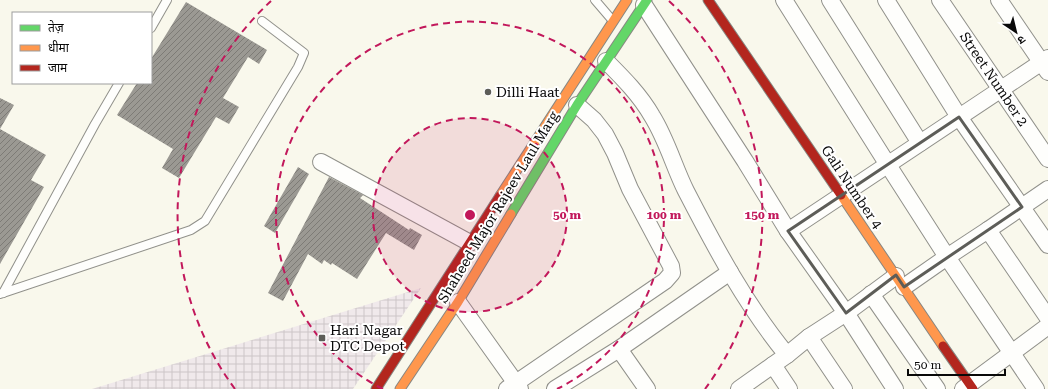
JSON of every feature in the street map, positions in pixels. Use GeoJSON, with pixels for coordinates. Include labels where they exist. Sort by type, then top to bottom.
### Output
{"type":"FeatureCollection","features":[{"type":"Feature","properties":{"kind":"street","name":"Shaheed Major Rajeev Laul Marg"},"geometry":{"type":"LineString","coordinates":[[376,389],[627,0]]}},
{"type":"Feature","properties":{"kind":"street","name":"Gali Number 4"},"geometry":{"type":"LineString","coordinates":[[708,0],[900,281],[969,387]]}},
{"type":"Feature","properties":{"kind":"street"},"geometry":{"type":"LineString","coordinates":[[784,0],[947,257],[1036,389]]}},
{"type":"Feature","properties":{"kind":"street"},"geometry":{"type":"LineString","coordinates":[[830,0],[920,143]]}},
{"type":"Feature","properties":{"kind":"street"},"geometry":{"type":"LineString","coordinates":[[886,0],[959,117],[1048,245]]}},
{"type":"Feature","properties":{"kind":"street","name":"Street Number 2"},"geometry":{"type":"LineString","coordinates":[[940,0],[1048,159]]}},
{"type":"Feature","properties":{"kind":"street"},"geometry":{"type":"LineString","coordinates":[[788,231],[959,117],[1001,90],[1046,64],[1000,0]]}},
{"type":"Feature","properties":{"kind":"street","name":"Shaheed Major Rajeev Laul Marg"},"geometry":{"type":"LineString","coordinates":[[400,389],[458,302],[577,105],[645,2]]}},
{"type":"Feature","properties":{"kind":"street"},"geometry":{"type":"LineString","coordinates":[[645,2],[788,231],[846,313],[895,389]]}},
{"type":"Feature","properties":{"kind":"street"},"geometry":{"type":"LineString","coordinates":[[606,61],[633,88],[653,117],[685,189],[730,272],[768,332],[786,355]]}},
{"type":"Feature","properties":{"kind":"street"},"geometry":{"type":"LineString","coordinates":[[458,302],[514,387],[665,281],[672,273],[670,266],[630,189],[605,134],[594,120],[577,105]]}},
{"type":"Feature","properties":{"kind":"street"},"geometry":{"type":"LineString","coordinates":[[321,162],[470,243]]}},
{"type":"Feature","properties":{"kind":"street"},"geometry":{"type":"LineString","coordinates":[[738,389],[871,294],[947,257],[1048,189]]}},
{"type":"Feature","properties":{"kind":"street"},"geometry":{"type":"LineString","coordinates":[[988,230],[1048,318]]}},
{"type":"Feature","properties":{"kind":"street"},"geometry":{"type":"LineString","coordinates":[[556,389],[619,349],[730,272]]}},
{"type":"Feature","properties":{"kind":"street"},"geometry":{"type":"LineString","coordinates":[[871,294],[937,389]]}},
{"type":"Feature","properties":{"kind":"street"},"geometry":{"type":"LineString","coordinates":[[969,387],[1048,326]]}},
{"type":"Feature","properties":{"kind":"street"},"geometry":{"type":"LineString","coordinates":[[809,337],[844,389]]}},
{"type":"Feature","properties":{"kind":"street"},"geometry":{"type":"LineString","coordinates":[[619,349],[647,389]]}},
{"type":"Feature","properties":{"kind":"street"},"geometry":{"type":"LineString","coordinates":[[772,365],[790,389]]}},
{"type":"Feature","properties":{"kind":"lane"},"geometry":{"type":"LineString","coordinates":[[152,26],[167,0]]}},
{"type":"Feature","properties":{"kind":"lane"},"geometry":{"type":"LineString","coordinates":[[596,0],[613,22]]}},
{"type":"Feature","properties":{"kind":"lane"},"geometry":{"type":"LineString","coordinates":[[2,294],[191,230],[205,221],[298,67],[304,53],[262,21]]}},
{"type":"Feature","properties":{"kind":"lane"},"geometry":{"type":"LineString","coordinates":[[2,294],[118,84]]}},
{"type":"Feature","properties":{"kind":"highlighted area"},"geometry":{"type":"Polygon","coordinates":[[[959,117],[1022,207],[904,287],[896,275],[846,313],[788,231],[959,117]]]}},
{"type":"Feature","properties":{"kind":"shaded area","name":"Hari Nagar DTC Depot"},"geometry":{"type":"Polygon","coordinates":[[[421,288],[353,389],[92,389],[421,288]]]}},
{"type":"Feature","properties":{"kind":"building"},"geometry":{"type":"Polygon","coordinates":[[[186,2],[267,50],[259,64],[248,57],[223,98],[239,107],[229,124],[216,117],[179,178],[162,168],[173,149],[117,115],[136,84],[152,84],[152,57],[186,2]]]}},
{"type":"Feature","properties":{"kind":"building"},"geometry":{"type":"Polygon","coordinates":[[[0,98],[14,105],[0,129],[0,98]]]}},
{"type":"Feature","properties":{"kind":"building"},"geometry":{"type":"Polygon","coordinates":[[[0,129],[46,155],[31,180],[44,187],[0,264],[0,129]]]}},
{"type":"Feature","properties":{"kind":"building"},"geometry":{"type":"Polygon","coordinates":[[[298,167],[309,174],[275,233],[264,226],[298,167]]]}},
{"type":"Feature","properties":{"kind":"building"},"geometry":{"type":"Polygon","coordinates":[[[329,177],[363,195],[360,198],[409,230],[410,228],[422,235],[414,250],[386,233],[357,279],[332,263],[331,265],[324,260],[322,264],[308,254],[283,301],[268,293],[329,177]]]}},
{"type":"Feature","properties":{"kind":"traffic: fast"},"geometry":{"type":"LineString","coordinates":[[511,214],[577,105],[647,0]]}},
{"type":"Feature","properties":{"kind":"traffic: slow"},"geometry":{"type":"LineString","coordinates":[[500,196],[627,0]]}},
{"type":"Feature","properties":{"kind":"traffic: slow"},"geometry":{"type":"LineString","coordinates":[[841,195],[943,346]]}},
{"type":"Feature","properties":{"kind":"traffic: slow"},"geometry":{"type":"LineString","coordinates":[[400,389],[458,302],[511,214]]}},
{"type":"Feature","properties":{"kind":"traffic: jam"},"geometry":{"type":"LineString","coordinates":[[708,0],[841,195]]}},
{"type":"Feature","properties":{"kind":"traffic: jam"},"geometry":{"type":"LineString","coordinates":[[376,389],[500,196]]}},
{"type":"Feature","properties":{"kind":"traffic: jam"},"geometry":{"type":"LineString","coordinates":[[943,346],[973,389]]}},
{"type":"Feature","properties":{"kind":"place","name":"Dilli Haat"},"geometry":{"type":"Point","coordinates":[488,92]}},
{"type":"Feature","properties":{"kind":"place","name":"Hari Nagar DTC Depot"},"geometry":{"type":"Point","coordinates":[322,338]}}]}
